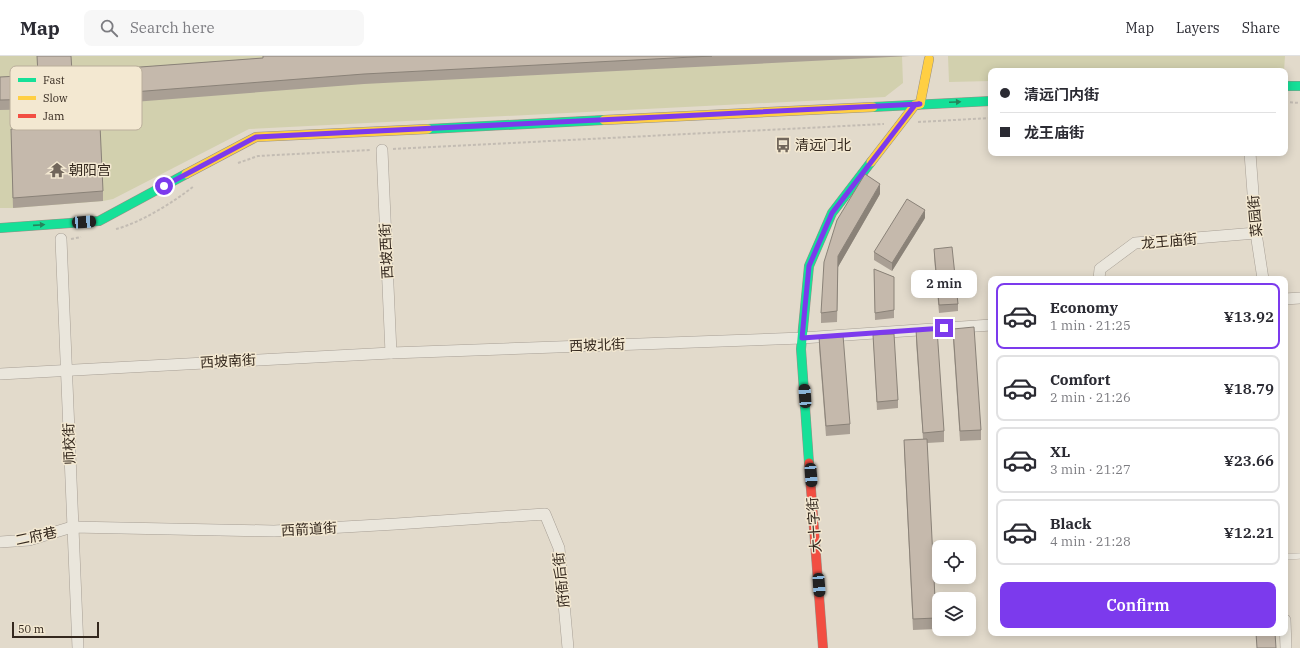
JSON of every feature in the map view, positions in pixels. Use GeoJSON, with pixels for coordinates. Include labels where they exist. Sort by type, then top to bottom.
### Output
{"type":"FeatureCollection","features":[{"type":"Feature","properties":{"kind":"main road"},"geometry":{"type":"LineString","coordinates":[[920,104],[929,59]]}},
{"type":"Feature","properties":{"kind":"main road"},"geometry":{"type":"LineString","coordinates":[[1288,86],[1300,86]]}},
{"type":"Feature","properties":{"kind":"main road"},"geometry":{"type":"LineString","coordinates":[[0,228],[98,221],[256,137],[988,100]]}},
{"type":"Feature","properties":{"kind":"main road","name":"大十字街"},"geometry":{"type":"LineString","coordinates":[[823,648],[801,349],[809,266],[832,213],[915,105],[920,104]]}},
{"type":"Feature","properties":{"kind":"street","name":"西坡西街"},"geometry":{"type":"LineString","coordinates":[[382,150],[391,353]]}},
{"type":"Feature","properties":{"kind":"street","name":"菜园街"},"geometry":{"type":"LineString","coordinates":[[1250,156],[1256,233],[1263,276]]}},
{"type":"Feature","properties":{"kind":"street","name":"龙王庙街"},"geometry":{"type":"LineString","coordinates":[[1099,276],[1100,269],[1135,243],[1256,233]]}},
{"type":"Feature","properties":{"kind":"street","name":"师校街"},"geometry":{"type":"LineString","coordinates":[[60,239],[78,648]]}},
{"type":"Feature","properties":{"kind":"street"},"geometry":{"type":"LineString","coordinates":[[1288,299],[1300,298]]}},
{"type":"Feature","properties":{"kind":"street"},"geometry":{"type":"LineString","coordinates":[[802,338],[988,325]]}},
{"type":"Feature","properties":{"kind":"street","name":"西坡北街"},"geometry":{"type":"LineString","coordinates":[[391,353],[802,338]]}},
{"type":"Feature","properties":{"kind":"street","name":"西坡南街"},"geometry":{"type":"LineString","coordinates":[[0,374],[391,353]]}},
{"type":"Feature","properties":{"kind":"street","name":"西箭道街"},"geometry":{"type":"LineString","coordinates":[[72,527],[274,531],[545,514]]}},
{"type":"Feature","properties":{"kind":"street","name":"府衙后街"},"geometry":{"type":"LineString","coordinates":[[545,514],[559,548],[568,648]]}},
{"type":"Feature","properties":{"kind":"street","name":"二府巷"},"geometry":{"type":"LineString","coordinates":[[0,542],[29,540],[72,527]]}},
{"type":"Feature","properties":{"kind":"street"},"geometry":{"type":"LineString","coordinates":[[1286,636],[1286,648]]}},
{"type":"Feature","properties":{"kind":"lane"},"geometry":{"type":"LineString","coordinates":[[1288,557],[1300,556]]}},
{"type":"Feature","properties":{"kind":"path"},"geometry":{"type":"LineString","coordinates":[[1288,102],[1300,103]]}},
{"type":"Feature","properties":{"kind":"path"},"geometry":{"type":"LineString","coordinates":[[236,164],[258,156],[988,118]]}},
{"type":"Feature","properties":{"kind":"path"},"geometry":{"type":"LineString","coordinates":[[112,230],[126,226],[177,200],[195,186]]}},
{"type":"Feature","properties":{"kind":"path"},"geometry":{"type":"LineString","coordinates":[[60,239],[82,237]]}},
{"type":"Feature","properties":{"kind":"shaded area"},"geometry":{"type":"Polygon","coordinates":[[[0,56],[902,56],[903,83],[885,97],[249,129],[113,199],[0,208],[0,56]]]}},
{"type":"Feature","properties":{"kind":"shaded area"},"geometry":{"type":"Polygon","coordinates":[[[948,56],[1285,56],[1284,68],[988,68],[988,81],[949,82],[948,56]]]}},
{"type":"Feature","properties":{"kind":"building"},"geometry":{"type":"Polygon","coordinates":[[[37,56],[71,56],[72,66],[38,66],[37,56]]]}},
{"type":"Feature","properties":{"kind":"building"},"geometry":{"type":"Polygon","coordinates":[[[263,56],[712,56],[364,74],[142,91],[142,67],[263,58],[263,56]]]}},
{"type":"Feature","properties":{"kind":"building"},"geometry":{"type":"Polygon","coordinates":[[[10,76],[10,100],[0,100],[0,77],[10,76]]]}},
{"type":"Feature","properties":{"kind":"building","name":"朝阳宫"},"geometry":{"type":"Polygon","coordinates":[[[11,130],[100,130],[103,191],[13,198],[11,130]]]}},
{"type":"Feature","properties":{"kind":"building"},"geometry":{"type":"Polygon","coordinates":[[[865,174],[880,184],[838,256],[837,311],[821,313],[824,262],[837,220],[865,174]]]}},
{"type":"Feature","properties":{"kind":"building"},"geometry":{"type":"Polygon","coordinates":[[[907,199],[925,210],[892,263],[874,252],[907,199]]]}},
{"type":"Feature","properties":{"kind":"building"},"geometry":{"type":"Polygon","coordinates":[[[952,247],[958,304],[939,305],[934,249],[952,247]]]}},
{"type":"Feature","properties":{"kind":"building"},"geometry":{"type":"Polygon","coordinates":[[[874,269],[894,277],[894,310],[875,313],[874,269]]]}},
{"type":"Feature","properties":{"kind":"building"},"geometry":{"type":"Polygon","coordinates":[[[974,327],[981,430],[960,431],[953,329],[974,327]]]}},
{"type":"Feature","properties":{"kind":"building"},"geometry":{"type":"Polygon","coordinates":[[[937,329],[944,431],[923,433],[916,330],[937,329]]]}},
{"type":"Feature","properties":{"kind":"building"},"geometry":{"type":"Polygon","coordinates":[[[894,334],[898,400],[877,402],[873,335],[894,334]]]}},
{"type":"Feature","properties":{"kind":"building"},"geometry":{"type":"Polygon","coordinates":[[[843,335],[850,424],[826,426],[819,337],[843,335]]]}},
{"type":"Feature","properties":{"kind":"building"},"geometry":{"type":"Polygon","coordinates":[[[927,439],[932,540],[932,584],[934,584],[935,592],[932,592],[932,618],[913,619],[904,440],[927,439]]]}},
{"type":"Feature","properties":{"kind":"building"},"geometry":{"type":"Polygon","coordinates":[[[1256,636],[1275,636],[1276,648],[1257,648],[1256,636]]]}},
{"type":"Feature","properties":{"kind":"traffic: fast"},"geometry":{"type":"LineString","coordinates":[[1288,86],[1300,86]]}},
{"type":"Feature","properties":{"kind":"traffic: fast"},"geometry":{"type":"LineString","coordinates":[[873,107],[988,101]]}},
{"type":"Feature","properties":{"kind":"traffic: fast"},"geometry":{"type":"LineString","coordinates":[[428,129],[604,120]]}},
{"type":"Feature","properties":{"kind":"traffic: fast"},"geometry":{"type":"LineString","coordinates":[[809,463],[801,349],[809,266],[832,213],[871,162]]}},
{"type":"Feature","properties":{"kind":"traffic: fast"},"geometry":{"type":"LineString","coordinates":[[0,228],[99,221],[186,174]]}},
{"type":"Feature","properties":{"kind":"traffic: slow"},"geometry":{"type":"LineString","coordinates":[[920,104],[929,59]]}},
{"type":"Feature","properties":{"kind":"traffic: slow"},"geometry":{"type":"LineString","coordinates":[[871,162],[915,105],[920,104]]}},
{"type":"Feature","properties":{"kind":"traffic: slow"},"geometry":{"type":"LineString","coordinates":[[604,120],[873,107]]}},
{"type":"Feature","properties":{"kind":"traffic: slow"},"geometry":{"type":"LineString","coordinates":[[186,174],[256,137],[428,129]]}},
{"type":"Feature","properties":{"kind":"traffic: jam"},"geometry":{"type":"LineString","coordinates":[[809,463],[823,648]]}},
{"type":"Feature","properties":{"kind":"place","name":"清远门北"},"geometry":{"type":"Point","coordinates":[783,145]}},
{"type":"Feature","properties":{"kind":"place","name":"朝阳宫"},"geometry":{"type":"Point","coordinates":[57,170]}},
{"type":"Feature","properties":{"kind":"route"},"geometry":{"type":"LineString","coordinates":[[164,186],[256,137],[920,104],[915,105],[832,213],[809,266],[802,338],[944,328]]}}]}
